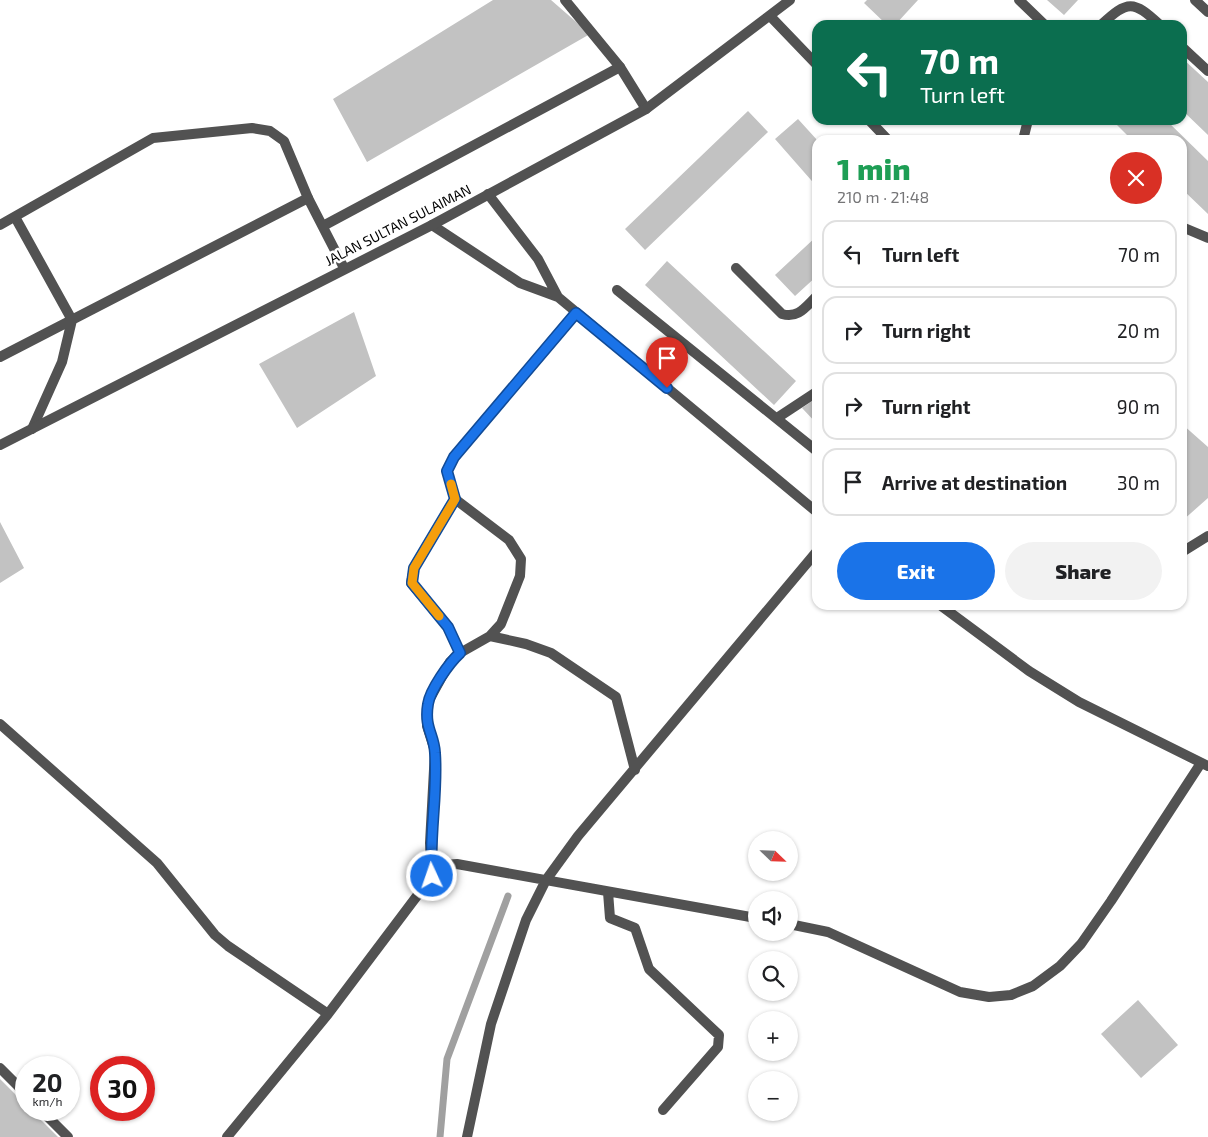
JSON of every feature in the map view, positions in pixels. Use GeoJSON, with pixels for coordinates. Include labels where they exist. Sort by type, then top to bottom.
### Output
{"type":"FeatureCollection","features":[{"type":"Feature","properties":{"kind":"street"},"geometry":{"type":"LineString","coordinates":[[565,0],[620,67],[646,109]]}},
{"type":"Feature","properties":{"kind":"street","name":"JALAN SULTAN SULAIMAN"},"geometry":{"type":"LineString","coordinates":[[0,445],[344,268],[432,225],[646,109],[790,0]]}},
{"type":"Feature","properties":{"kind":"street"},"geometry":{"type":"LineString","coordinates":[[1019,0],[1040,20]]}},
{"type":"Feature","properties":{"kind":"street"},"geometry":{"type":"LineString","coordinates":[[1195,0],[1208,12]]}},
{"type":"Feature","properties":{"kind":"street"},"geometry":{"type":"LineString","coordinates":[[1106,20],[1119,8],[1132,4],[1143,9],[1155,20]]}},
{"type":"Feature","properties":{"kind":"street"},"geometry":{"type":"LineString","coordinates":[[770,16],[812,60]]}},
{"type":"Feature","properties":{"kind":"street"},"geometry":{"type":"LineString","coordinates":[[1187,51],[1208,71]]}},
{"type":"Feature","properties":{"kind":"street"},"geometry":{"type":"LineString","coordinates":[[323,226],[620,67]]}},
{"type":"Feature","properties":{"kind":"street"},"geometry":{"type":"LineString","coordinates":[[874,125],[883,135]]}},
{"type":"Feature","properties":{"kind":"street"},"geometry":{"type":"LineString","coordinates":[[0,225],[153,138],[252,128],[270,131],[284,141],[308,198],[344,268]]}},
{"type":"Feature","properties":{"kind":"street"},"geometry":{"type":"LineString","coordinates":[[488,194],[538,259],[558,297],[812,508]]}},
{"type":"Feature","properties":{"kind":"street"},"geometry":{"type":"LineString","coordinates":[[0,357],[308,198]]}},
{"type":"Feature","properties":{"kind":"street"},"geometry":{"type":"LineString","coordinates":[[15,217],[72,320],[62,362],[32,429]]}},
{"type":"Feature","properties":{"kind":"street"},"geometry":{"type":"LineString","coordinates":[[432,225],[520,283],[558,297]]}},
{"type":"Feature","properties":{"kind":"street"},"geometry":{"type":"LineString","coordinates":[[1187,229],[1208,238]]}},
{"type":"Feature","properties":{"kind":"street"},"geometry":{"type":"LineString","coordinates":[[736,268],[782,314],[790,316],[797,314],[812,300]]}},
{"type":"Feature","properties":{"kind":"street"},"geometry":{"type":"LineString","coordinates":[[617,290],[812,447]]}},
{"type":"Feature","properties":{"kind":"street"},"geometry":{"type":"LineString","coordinates":[[432,876],[430,843],[435,751],[427,726],[428,702],[450,662],[460,653],[490,636],[501,624],[520,576],[521,559],[509,540],[455,499],[447,471],[454,457],[576,313]]}},
{"type":"Feature","properties":{"kind":"street"},"geometry":{"type":"LineString","coordinates":[[776,418],[812,395]]}},
{"type":"Feature","properties":{"kind":"street"},"geometry":{"type":"LineString","coordinates":[[455,499],[414,568],[412,583],[448,627],[460,653]]}},
{"type":"Feature","properties":{"kind":"street"},"geometry":{"type":"LineString","coordinates":[[1187,549],[1208,536]]}},
{"type":"Feature","properties":{"kind":"street"},"geometry":{"type":"LineString","coordinates":[[467,1137],[491,1024],[526,920],[546,880],[578,836],[812,557]]}},
{"type":"Feature","properties":{"kind":"street"},"geometry":{"type":"LineString","coordinates":[[798,926],[828,932],[960,992],[988,997],[1018,992],[1033,986],[1060,966],[1081,944],[1204,764],[1079,702],[1029,672],[947,610]]}},
{"type":"Feature","properties":{"kind":"street"},"geometry":{"type":"LineString","coordinates":[[490,636],[526,644],[551,653],[616,697],[635,770]]}},
{"type":"Feature","properties":{"kind":"street"},"geometry":{"type":"LineString","coordinates":[[0,724],[157,863],[222,940],[328,1014]]}},
{"type":"Feature","properties":{"kind":"street"},"geometry":{"type":"LineString","coordinates":[[227,1137],[328,1014],[432,876],[444,866],[457,864],[748,917]]}},
{"type":"Feature","properties":{"kind":"street"},"geometry":{"type":"LineString","coordinates":[[608,892],[610,918],[635,928],[649,969],[719,1035],[718,1047],[663,1110]]}},
{"type":"Feature","properties":{"kind":"street"},"geometry":{"type":"LineString","coordinates":[[0,1068],[15,1083]]}},
{"type":"Feature","properties":{"kind":"street"},"geometry":{"type":"LineString","coordinates":[[53,1121],[68,1137]]}},
{"type":"Feature","properties":{"kind":"building"},"geometry":{"type":"Polygon","coordinates":[[[493,0],[551,0],[590,34],[367,162],[333,99],[493,0]]]}},
{"type":"Feature","properties":{"kind":"building"},"geometry":{"type":"Polygon","coordinates":[[[867,0],[918,0],[900,20],[882,20],[864,3],[867,0]]]}},
{"type":"Feature","properties":{"kind":"building"},"geometry":{"type":"Polygon","coordinates":[[[1047,0],[1078,0],[1064,15],[1047,0]]]}},
{"type":"Feature","properties":{"kind":"building"},"geometry":{"type":"Polygon","coordinates":[[[1187,63],[1208,82],[1208,135],[1187,115],[1187,63]]]}},
{"type":"Feature","properties":{"kind":"building"},"geometry":{"type":"Polygon","coordinates":[[[748,111],[768,132],[645,250],[625,229],[748,111]]]}},
{"type":"Feature","properties":{"kind":"building"},"geometry":{"type":"Polygon","coordinates":[[[798,119],[813,135],[812,181],[775,139],[798,119]]]}},
{"type":"Feature","properties":{"kind":"building"},"geometry":{"type":"Polygon","coordinates":[[[1117,125],[1171,125],[1181,135],[1127,135],[1117,125]]]}},
{"type":"Feature","properties":{"kind":"building"},"geometry":{"type":"Polygon","coordinates":[[[1187,140],[1208,161],[1208,214],[1187,194],[1187,140]]]}},
{"type":"Feature","properties":{"kind":"building"},"geometry":{"type":"Polygon","coordinates":[[[812,241],[812,280],[795,296],[775,275],[812,241]]]}},
{"type":"Feature","properties":{"kind":"building"},"geometry":{"type":"Polygon","coordinates":[[[667,261],[796,381],[774,405],[645,285],[667,261]]]}},
{"type":"Feature","properties":{"kind":"building"},"geometry":{"type":"Polygon","coordinates":[[[354,312],[376,376],[297,428],[259,364],[354,312]]]}},
{"type":"Feature","properties":{"kind":"building"},"geometry":{"type":"Polygon","coordinates":[[[812,401],[812,419],[802,408],[812,401]]]}},
{"type":"Feature","properties":{"kind":"building"},"geometry":{"type":"Polygon","coordinates":[[[1187,428],[1208,447],[1208,498],[1187,517],[1187,428]]]}},
{"type":"Feature","properties":{"kind":"building"},"geometry":{"type":"Polygon","coordinates":[[[0,522],[24,568],[0,583],[0,522]]]}},
{"type":"Feature","properties":{"kind":"building"},"geometry":{"type":"Polygon","coordinates":[[[1138,1000],[1178,1045],[1141,1078],[1101,1034],[1138,1000]]]}},
{"type":"Feature","properties":{"kind":"building"},"geometry":{"type":"Polygon","coordinates":[[[0,1079],[15,1094],[15,1121],[42,1121],[58,1137],[0,1137],[0,1079]]]}},
{"type":"Feature","properties":{"kind":"waterway"},"geometry":{"type":"LineString","coordinates":[[440,1137],[447,1059],[508,896]]}},
{"type":"Feature","properties":{"kind":"slow traffic"},"geometry":{"type":"LineString","coordinates":[[439,616],[412,583],[414,568],[455,499],[451,484]]}},
{"type":"Feature","properties":{"kind":"route"},"geometry":{"type":"LineString","coordinates":[[432,876],[430,843],[435,751],[427,726],[428,702],[450,662],[460,653],[448,627],[412,583],[414,568],[455,499],[447,471],[454,457],[576,313],[667,388]]}}]}
